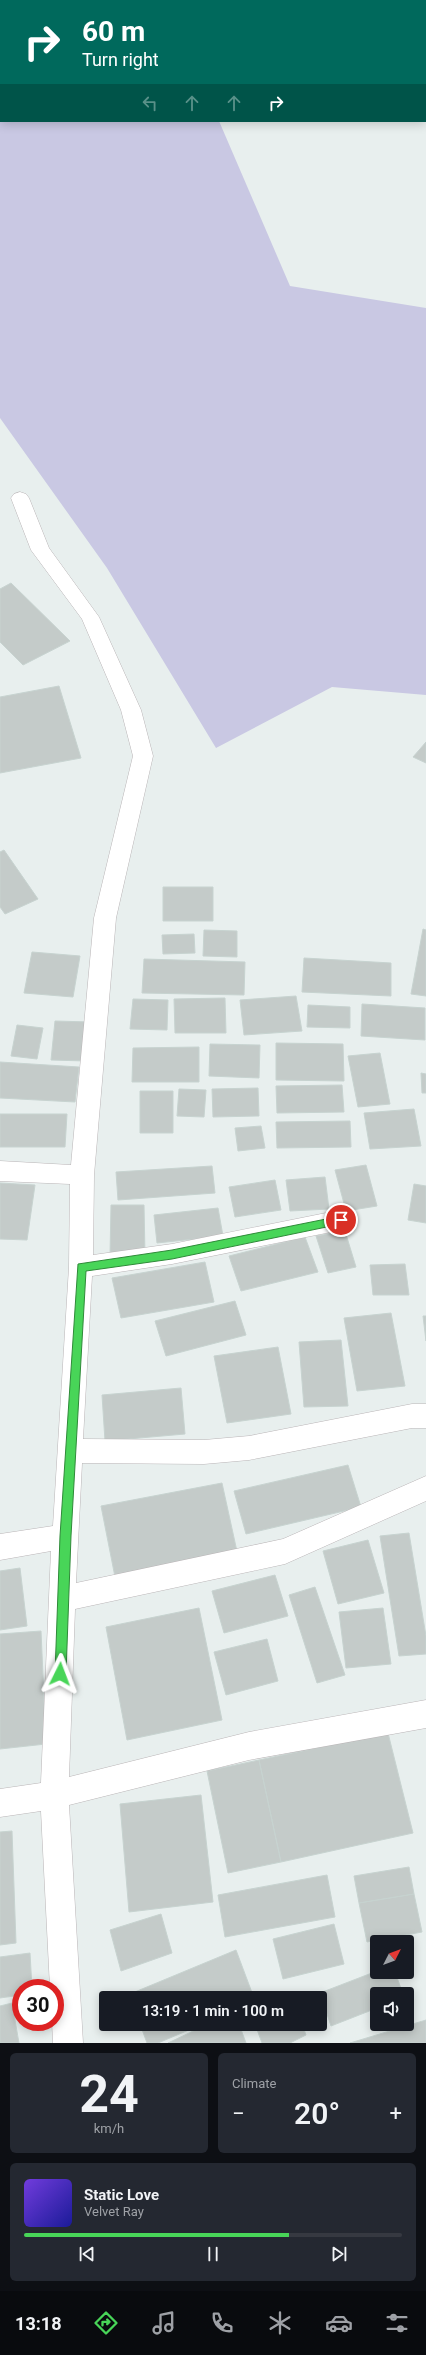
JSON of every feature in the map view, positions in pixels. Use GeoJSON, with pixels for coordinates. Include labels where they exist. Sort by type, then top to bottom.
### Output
{"type":"FeatureCollection","features":[{"type":"Feature","properties":{"kind":"street"},"geometry":{"type":"LineString","coordinates":[[20,498],[40,550],[90,617],[131,710],[143,756],[106,918],[82,1175],[81,1267],[65,1536],[64,1598],[54,1795],[68,2043]]}},
{"type":"Feature","properties":{"kind":"street"},"geometry":{"type":"LineString","coordinates":[[0,1171],[82,1175]]}},
{"type":"Feature","properties":{"kind":"street"},"geometry":{"type":"LineString","coordinates":[[81,1267],[172,1254],[341,1220]]}},
{"type":"Feature","properties":{"kind":"street"},"geometry":{"type":"LineString","coordinates":[[71,1451],[204,1452],[249,1448],[412,1416],[426,1416]]}},
{"type":"Feature","properties":{"kind":"street"},"geometry":{"type":"LineString","coordinates":[[64,1598],[244,1561],[285,1551],[426,1488]]}},
{"type":"Feature","properties":{"kind":"street"},"geometry":{"type":"LineString","coordinates":[[0,1547],[65,1536]]}},
{"type":"Feature","properties":{"kind":"street"},"geometry":{"type":"LineString","coordinates":[[0,1803],[54,1795],[248,1746],[426,1714]]}},
{"type":"Feature","properties":{"kind":"shaded area"},"geometry":{"type":"Polygon","coordinates":[[[0,122],[219,122],[290,286],[426,308],[426,695],[332,687],[216,748],[107,568],[0,418],[0,122]]]}},
{"type":"Feature","properties":{"kind":"building"},"geometry":{"type":"Polygon","coordinates":[[[11,583],[70,641],[23,665],[0,642],[0,589],[11,583]]]}},
{"type":"Feature","properties":{"kind":"building"},"geometry":{"type":"Polygon","coordinates":[[[59,686],[81,758],[0,773],[0,697],[59,686]]]}},
{"type":"Feature","properties":{"kind":"building"},"geometry":{"type":"Polygon","coordinates":[[[426,742],[426,763],[413,757],[426,742]]]}},
{"type":"Feature","properties":{"kind":"building"},"geometry":{"type":"Polygon","coordinates":[[[4,850],[38,899],[5,914],[0,907],[0,852],[4,850]]]}},
{"type":"Feature","properties":{"kind":"building"},"geometry":{"type":"Polygon","coordinates":[[[163,887],[213,887],[213,921],[163,921],[163,887]]]}},
{"type":"Feature","properties":{"kind":"building"},"geometry":{"type":"Polygon","coordinates":[[[423,929],[426,930],[426,996],[411,994],[423,929]]]}},
{"type":"Feature","properties":{"kind":"building"},"geometry":{"type":"Polygon","coordinates":[[[204,930],[237,931],[237,957],[203,956],[204,930]]]}},
{"type":"Feature","properties":{"kind":"building"},"geometry":{"type":"Polygon","coordinates":[[[194,934],[195,953],[163,954],[162,935],[194,934]]]}},
{"type":"Feature","properties":{"kind":"building"},"geometry":{"type":"Polygon","coordinates":[[[32,952],[80,956],[73,997],[24,993],[32,952]]]}},
{"type":"Feature","properties":{"kind":"building"},"geometry":{"type":"Polygon","coordinates":[[[304,958],[391,963],[391,996],[302,992],[304,958]]]}},
{"type":"Feature","properties":{"kind":"building"},"geometry":{"type":"Polygon","coordinates":[[[144,959],[245,962],[244,995],[142,993],[144,959]]]}},
{"type":"Feature","properties":{"kind":"building"},"geometry":{"type":"Polygon","coordinates":[[[296,996],[302,1031],[244,1035],[240,1000],[296,996]]]}},
{"type":"Feature","properties":{"kind":"building"},"geometry":{"type":"Polygon","coordinates":[[[225,998],[226,1033],[175,1033],[174,999],[225,998]]]}},
{"type":"Feature","properties":{"kind":"building"},"geometry":{"type":"Polygon","coordinates":[[[133,999],[168,1000],[167,1030],[130,1029],[133,999]]]}},
{"type":"Feature","properties":{"kind":"building"},"geometry":{"type":"Polygon","coordinates":[[[362,1004],[425,1008],[425,1040],[361,1036],[362,1004]]]}},
{"type":"Feature","properties":{"kind":"building"},"geometry":{"type":"Polygon","coordinates":[[[308,1005],[350,1007],[350,1028],[307,1027],[308,1005]]]}},
{"type":"Feature","properties":{"kind":"building"},"geometry":{"type":"Polygon","coordinates":[[[55,1021],[90,1022],[86,1061],[51,1060],[55,1021]]]}},
{"type":"Feature","properties":{"kind":"building"},"geometry":{"type":"Polygon","coordinates":[[[17,1025],[43,1028],[37,1059],[11,1056],[17,1025]]]}},
{"type":"Feature","properties":{"kind":"building"},"geometry":{"type":"Polygon","coordinates":[[[276,1043],[343,1044],[344,1081],[276,1080],[276,1043]]]}},
{"type":"Feature","properties":{"kind":"building"},"geometry":{"type":"Polygon","coordinates":[[[210,1044],[260,1045],[259,1078],[209,1076],[210,1044]]]}},
{"type":"Feature","properties":{"kind":"building"},"geometry":{"type":"Polygon","coordinates":[[[199,1047],[199,1082],[132,1082],[133,1048],[199,1047]]]}},
{"type":"Feature","properties":{"kind":"building"},"geometry":{"type":"Polygon","coordinates":[[[380,1053],[390,1104],[358,1107],[348,1056],[380,1053]]]}},
{"type":"Feature","properties":{"kind":"building"},"geometry":{"type":"Polygon","coordinates":[[[0,1062],[79,1067],[75,1102],[0,1098],[0,1062]]]}},
{"type":"Feature","properties":{"kind":"building"},"geometry":{"type":"Polygon","coordinates":[[[421,1073],[426,1074],[426,1093],[422,1093],[421,1073]]]}},
{"type":"Feature","properties":{"kind":"building"},"geometry":{"type":"Polygon","coordinates":[[[342,1085],[344,1112],[277,1113],[276,1086],[342,1085]]]}},
{"type":"Feature","properties":{"kind":"building"},"geometry":{"type":"Polygon","coordinates":[[[258,1088],[259,1116],[213,1117],[212,1089],[258,1088]]]}},
{"type":"Feature","properties":{"kind":"building"},"geometry":{"type":"Polygon","coordinates":[[[179,1089],[206,1090],[204,1117],[177,1116],[179,1089]]]}},
{"type":"Feature","properties":{"kind":"building"},"geometry":{"type":"Polygon","coordinates":[[[140,1091],[173,1091],[173,1133],[140,1133],[140,1091]]]}},
{"type":"Feature","properties":{"kind":"building"},"geometry":{"type":"Polygon","coordinates":[[[414,1109],[421,1146],[370,1149],[364,1113],[414,1109]]]}},
{"type":"Feature","properties":{"kind":"building"},"geometry":{"type":"Polygon","coordinates":[[[0,1114],[67,1114],[65,1147],[0,1147],[0,1114]]]}},
{"type":"Feature","properties":{"kind":"building"},"geometry":{"type":"Polygon","coordinates":[[[350,1121],[351,1147],[277,1148],[276,1122],[350,1121]]]}},
{"type":"Feature","properties":{"kind":"building"},"geometry":{"type":"Polygon","coordinates":[[[261,1126],[265,1148],[238,1151],[235,1128],[261,1126]]]}},
{"type":"Feature","properties":{"kind":"building"},"geometry":{"type":"Polygon","coordinates":[[[366,1165],[377,1206],[346,1211],[335,1170],[366,1165]]]}},
{"type":"Feature","properties":{"kind":"building"},"geometry":{"type":"Polygon","coordinates":[[[212,1166],[215,1193],[118,1200],[116,1172],[212,1166]]]}},
{"type":"Feature","properties":{"kind":"building"},"geometry":{"type":"Polygon","coordinates":[[[325,1177],[329,1209],[290,1211],[286,1180],[325,1177]]]}},
{"type":"Feature","properties":{"kind":"building"},"geometry":{"type":"Polygon","coordinates":[[[275,1180],[281,1210],[235,1217],[229,1187],[275,1180]]]}},
{"type":"Feature","properties":{"kind":"building"},"geometry":{"type":"Polygon","coordinates":[[[0,1183],[35,1185],[27,1240],[0,1239],[0,1183]]]}},
{"type":"Feature","properties":{"kind":"building"},"geometry":{"type":"Polygon","coordinates":[[[414,1184],[426,1186],[426,1223],[408,1220],[414,1184]]]}},
{"type":"Feature","properties":{"kind":"building"},"geometry":{"type":"Polygon","coordinates":[[[111,1205],[144,1205],[145,1256],[110,1256],[111,1205]]]}},
{"type":"Feature","properties":{"kind":"building"},"geometry":{"type":"Polygon","coordinates":[[[218,1208],[223,1236],[157,1243],[154,1215],[218,1208]]]}},
{"type":"Feature","properties":{"kind":"building"},"geometry":{"type":"Polygon","coordinates":[[[345,1231],[356,1267],[328,1273],[316,1236],[345,1231]]]}},
{"type":"Feature","properties":{"kind":"building"},"geometry":{"type":"Polygon","coordinates":[[[305,1237],[318,1272],[241,1291],[229,1256],[305,1237]]]}},
{"type":"Feature","properties":{"kind":"building"},"geometry":{"type":"Polygon","coordinates":[[[205,1262],[214,1302],[121,1318],[112,1278],[205,1262]]]}},
{"type":"Feature","properties":{"kind":"building"},"geometry":{"type":"Polygon","coordinates":[[[405,1264],[409,1295],[373,1295],[370,1265],[405,1264]]]}},
{"type":"Feature","properties":{"kind":"building"},"geometry":{"type":"Polygon","coordinates":[[[235,1301],[246,1335],[166,1356],[155,1321],[235,1301]]]}},
{"type":"Feature","properties":{"kind":"building"},"geometry":{"type":"Polygon","coordinates":[[[391,1313],[405,1386],[357,1391],[344,1318],[391,1313]]]}},
{"type":"Feature","properties":{"kind":"building"},"geometry":{"type":"Polygon","coordinates":[[[423,1316],[426,1316],[426,1341],[423,1316]]]}},
{"type":"Feature","properties":{"kind":"building"},"geometry":{"type":"Polygon","coordinates":[[[341,1340],[348,1406],[304,1407],[299,1342],[341,1340]]]}},
{"type":"Feature","properties":{"kind":"building"},"geometry":{"type":"Polygon","coordinates":[[[278,1347],[291,1414],[227,1423],[214,1356],[278,1347]]]}},
{"type":"Feature","properties":{"kind":"building"},"geometry":{"type":"Polygon","coordinates":[[[181,1388],[185,1434],[105,1441],[102,1395],[181,1388]]]}},
{"type":"Feature","properties":{"kind":"building"},"geometry":{"type":"Polygon","coordinates":[[[348,1465],[361,1507],[246,1534],[234,1491],[348,1465]]]}},
{"type":"Feature","properties":{"kind":"building"},"geometry":{"type":"Polygon","coordinates":[[[222,1483],[238,1556],[116,1582],[101,1506],[222,1483]]]}},
{"type":"Feature","properties":{"kind":"building"},"geometry":{"type":"Polygon","coordinates":[[[409,1533],[426,1636],[426,1654],[399,1656],[380,1536],[409,1533]]]}},
{"type":"Feature","properties":{"kind":"building"},"geometry":{"type":"Polygon","coordinates":[[[368,1540],[384,1593],[338,1604],[323,1551],[368,1540]]]}},
{"type":"Feature","properties":{"kind":"building"},"geometry":{"type":"Polygon","coordinates":[[[20,1568],[27,1626],[0,1630],[0,1571],[20,1568]]]}},
{"type":"Feature","properties":{"kind":"building"},"geometry":{"type":"Polygon","coordinates":[[[275,1575],[288,1616],[224,1633],[212,1591],[275,1575]]]}},
{"type":"Feature","properties":{"kind":"building"},"geometry":{"type":"Polygon","coordinates":[[[315,1587],[345,1675],[317,1683],[289,1595],[315,1587]]]}},
{"type":"Feature","properties":{"kind":"building"},"geometry":{"type":"Polygon","coordinates":[[[199,1608],[222,1720],[127,1740],[106,1627],[199,1608]]]}},
{"type":"Feature","properties":{"kind":"building"},"geometry":{"type":"Polygon","coordinates":[[[383,1608],[391,1664],[346,1668],[339,1612],[383,1608]]]}},
{"type":"Feature","properties":{"kind":"building"},"geometry":{"type":"Polygon","coordinates":[[[41,1631],[46,1744],[0,1749],[0,1634],[41,1631]]]}},
{"type":"Feature","properties":{"kind":"building"},"geometry":{"type":"Polygon","coordinates":[[[267,1639],[278,1681],[226,1695],[214,1652],[267,1639]]]}},
{"type":"Feature","properties":{"kind":"building"},"geometry":{"type":"Polygon","coordinates":[[[388,1733],[413,1833],[281,1862],[259,1760],[388,1733]]]}},
{"type":"Feature","properties":{"kind":"building"},"geometry":{"type":"Polygon","coordinates":[[[259,1760],[281,1862],[228,1873],[207,1771],[259,1760]]]}},
{"type":"Feature","properties":{"kind":"building"},"geometry":{"type":"Polygon","coordinates":[[[201,1795],[213,1902],[129,1912],[120,1804],[201,1795]]]}},
{"type":"Feature","properties":{"kind":"building"},"geometry":{"type":"Polygon","coordinates":[[[12,1831],[16,1943],[0,1945],[0,1832],[12,1831]]]}},
{"type":"Feature","properties":{"kind":"building"},"geometry":{"type":"Polygon","coordinates":[[[409,1867],[414,1894],[359,1903],[354,1876],[409,1867]]]}},
{"type":"Feature","properties":{"kind":"building"},"geometry":{"type":"Polygon","coordinates":[[[327,1875],[335,1917],[225,1937],[218,1895],[327,1875]]]}},
{"type":"Feature","properties":{"kind":"building"},"geometry":{"type":"Polygon","coordinates":[[[414,1894],[422,1932],[406,1935],[370,1935],[370,1941],[367,1942],[359,1903],[414,1894]]]}},
{"type":"Feature","properties":{"kind":"building"},"geometry":{"type":"Polygon","coordinates":[[[161,1914],[172,1953],[121,1971],[110,1930],[161,1914]]]}},
{"type":"Feature","properties":{"kind":"building"},"geometry":{"type":"Polygon","coordinates":[[[334,1924],[344,1964],[283,1979],[273,1939],[334,1924]]]}},
{"type":"Feature","properties":{"kind":"building"},"geometry":{"type":"Polygon","coordinates":[[[236,1950],[251,1991],[137,1991],[236,1950]]]}},
{"type":"Feature","properties":{"kind":"building"},"geometry":{"type":"Polygon","coordinates":[[[30,1953],[31,1979],[12,1979],[12,1996],[0,1998],[0,1957],[30,1953]]]}},
{"type":"Feature","properties":{"kind":"building"},"geometry":{"type":"Polygon","coordinates":[[[370,1974],[370,1979],[398,1979],[400,1987],[370,1987],[370,2011],[331,2026],[327,2014],[327,1991],[325,1991],[370,1974]]]}},
{"type":"Feature","properties":{"kind":"building"},"geometry":{"type":"Polygon","coordinates":[[[12,2003],[12,2031],[17,2031],[19,2043],[0,2043],[0,2006],[12,2003]]]}},
{"type":"Feature","properties":{"kind":"building"},"geometry":{"type":"Polygon","coordinates":[[[426,2020],[426,2043],[350,2043],[390,2031],[414,2031],[414,2024],[426,2020]]]}},
{"type":"Feature","properties":{"kind":"building"},"geometry":{"type":"Polygon","coordinates":[[[143,2031],[186,2031],[158,2043],[147,2043],[143,2031]]]}},
{"type":"Feature","properties":{"kind":"building"},"geometry":{"type":"Polygon","coordinates":[[[193,2031],[242,2031],[246,2043],[168,2043],[193,2031]]]}},
{"type":"Feature","properties":{"kind":"building"},"geometry":{"type":"Polygon","coordinates":[[[258,2031],[305,2031],[306,2035],[290,2043],[262,2043],[258,2031]]]}},
{"type":"Feature","properties":{"kind":"route"},"geometry":{"type":"LineString","coordinates":[[60,1674],[64,1598],[65,1536],[81,1267],[172,1254],[258,1238],[341,1220]]}}]}
